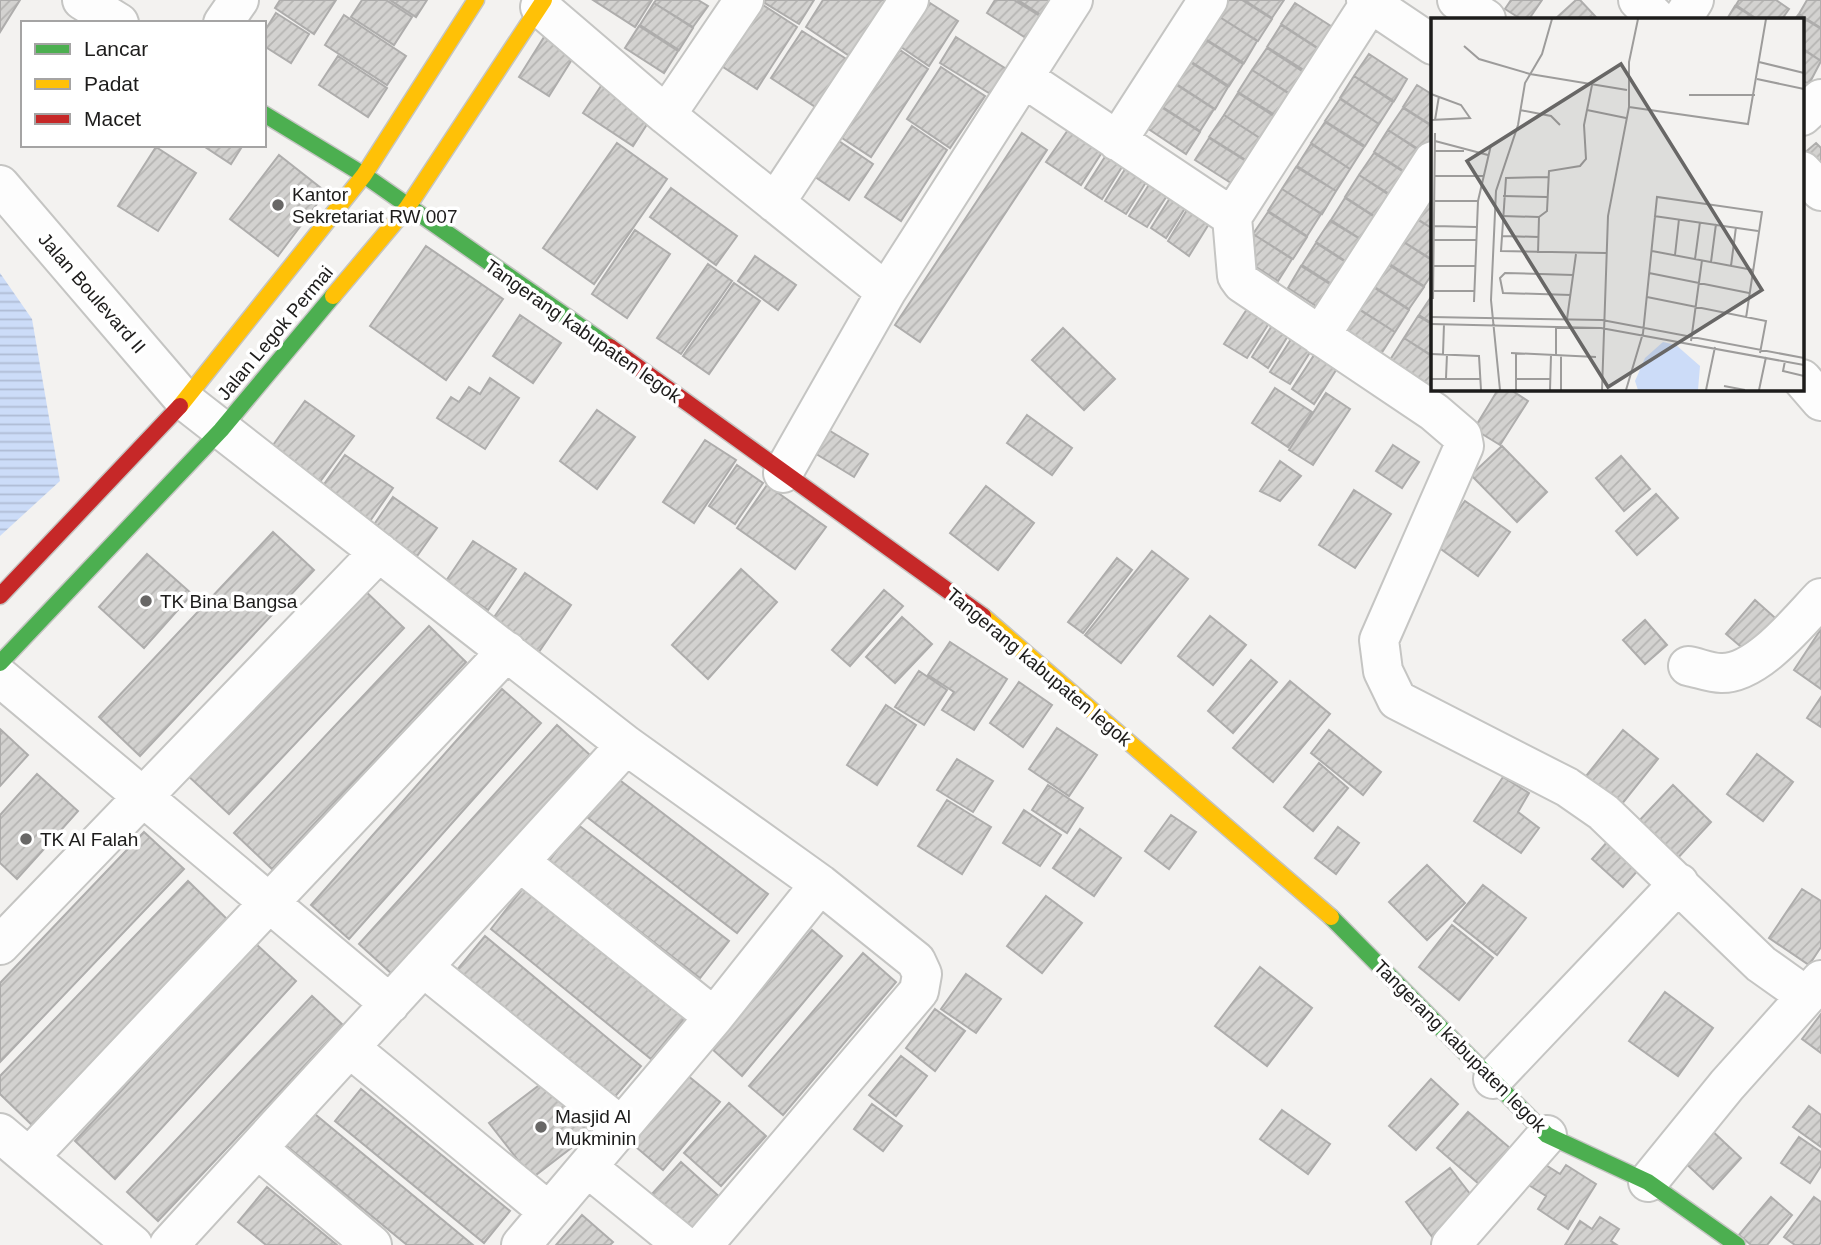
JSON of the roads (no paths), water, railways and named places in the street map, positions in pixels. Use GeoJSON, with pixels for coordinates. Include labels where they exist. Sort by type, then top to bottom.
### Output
{"type":"FeatureCollection","features":[{"type":"Feature","properties":{"kind":"street"},"geometry":{"type":"LineString","coordinates":[[82,0],[116,21]]}},
{"type":"Feature","properties":{"kind":"street"},"geometry":{"type":"LineString","coordinates":[[224,21],[239,0]]}},
{"type":"Feature","properties":{"kind":"street","name":"Jalan Legok Permai"},"geometry":{"type":"LineString","coordinates":[[0,596],[185,401],[364,175],[476,0]]}},
{"type":"Feature","properties":{"kind":"street"},"geometry":{"type":"LineString","coordinates":[[666,115],[744,0]]}},
{"type":"Feature","properties":{"kind":"street"},"geometry":{"type":"LineString","coordinates":[[775,203],[909,0]]}},
{"type":"Feature","properties":{"kind":"street"},"geometry":{"type":"LineString","coordinates":[[783,473],[886,292],[1073,0]]}},
{"type":"Feature","properties":{"kind":"street"},"geometry":{"type":"LineString","coordinates":[[1118,141],[1208,0]]}},
{"type":"Feature","properties":{"kind":"street"},"geometry":{"type":"LineString","coordinates":[[1457,0],[1484,18]]}},
{"type":"Feature","properties":{"kind":"street"},"geometry":{"type":"LineString","coordinates":[[1638,0],[1656,18]]}},
{"type":"Feature","properties":{"kind":"street"},"geometry":{"type":"LineString","coordinates":[[1683,18],[1694,0]]}},
{"type":"Feature","properties":{"kind":"street"},"geometry":{"type":"LineString","coordinates":[[1431,45],[1368,1],[1233,217],[1239,280],[1320,336],[1442,400],[1464,446],[1379,640],[1379,655],[1388,685],[1397,700],[1567,787],[1627,833],[1761,964],[1814,988],[1648,1182]]}},
{"type":"Feature","properties":{"kind":"street"},"geometry":{"type":"LineString","coordinates":[[542,3],[666,115],[886,292]]}},
{"type":"Feature","properties":{"kind":"street","name":"Jalan Legok Permai"},"geometry":{"type":"LineString","coordinates":[[0,663],[221,430],[407,208],[542,3]]}},
{"type":"Feature","properties":{"kind":"street"},"geometry":{"type":"LineString","coordinates":[[1024,78],[1233,217]]}},
{"type":"Feature","properties":{"kind":"street"},"geometry":{"type":"LineString","coordinates":[[1804,114],[1821,99]]}},
{"type":"Feature","properties":{"kind":"street","name":"Tangerang kabupaten legok"},"geometry":{"type":"LineString","coordinates":[[266,115],[364,175],[407,208],[647,373],[985,617],[1340,925],[1548,1135],[1648,1182],[1737,1245]]}},
{"type":"Feature","properties":{"kind":"street"},"geometry":{"type":"LineString","coordinates":[[1320,336],[1431,164]]}},
{"type":"Feature","properties":{"kind":"street"},"geometry":{"type":"LineString","coordinates":[[1804,173],[1821,191]]}},
{"type":"Feature","properties":{"kind":"street","name":"Jalan Boulevard II"},"geometry":{"type":"LineString","coordinates":[[0,185],[185,401]]}},
{"type":"Feature","properties":{"kind":"street"},"geometry":{"type":"LineString","coordinates":[[1804,381],[1821,401]]}},
{"type":"Feature","properties":{"kind":"street"},"geometry":{"type":"LineString","coordinates":[[185,401],[626,745],[820,884],[916,961],[922,974],[919,990],[703,1245]]}},
{"type":"Feature","properties":{"kind":"street"},"geometry":{"type":"LineString","coordinates":[[0,946],[379,552]]}},
{"type":"Feature","properties":{"kind":"street"},"geometry":{"type":"LineString","coordinates":[[1688,666],[1720,673],[1736,671],[1771,650],[1821,598]]}},
{"type":"Feature","properties":{"kind":"street"},"geometry":{"type":"LineString","coordinates":[[29,1157],[507,651]]}},
{"type":"Feature","properties":{"kind":"street"},"geometry":{"type":"LineString","coordinates":[[0,677],[390,1004]]}},
{"type":"Feature","properties":{"kind":"street"},"geometry":{"type":"LineString","coordinates":[[169,1245],[626,745]]}},
{"type":"Feature","properties":{"kind":"street"},"geometry":{"type":"LineString","coordinates":[[520,862],[714,1017]]}},
{"type":"Feature","properties":{"kind":"street"},"geometry":{"type":"LineString","coordinates":[[1493,1079],[1679,883]]}},
{"type":"Feature","properties":{"kind":"street"},"geometry":{"type":"LineString","coordinates":[[521,1245],[714,1017],[820,884]]}},
{"type":"Feature","properties":{"kind":"street"},"geometry":{"type":"LineString","coordinates":[[423,967],[622,1127]]}},
{"type":"Feature","properties":{"kind":"street"},"geometry":{"type":"LineString","coordinates":[[350,1048],[549,1212]]}},
{"type":"Feature","properties":{"kind":"street"},"geometry":{"type":"LineString","coordinates":[[0,1133],[133,1245]]}},
{"type":"Feature","properties":{"kind":"street"},"geometry":{"type":"LineString","coordinates":[[1451,1245],[1548,1135]]}},
{"type":"Feature","properties":{"kind":"street"},"geometry":{"type":"LineString","coordinates":[[258,1149],[372,1245]]}},
{"type":"Feature","properties":{"kind":"street"},"geometry":{"type":"LineString","coordinates":[[587,1167],[684,1245]]}},
{"type":"Feature","properties":{"kind":"water"},"geometry":{"type":"Polygon","coordinates":[[[0,273],[32,319],[60,481],[0,536],[0,273]]]}},
{"type":"Feature","properties":{"kind":"place","name":"Kantor Sekretariat RW 007"},"geometry":{"type":"Point","coordinates":[278,205]}},
{"type":"Feature","properties":{"kind":"place","name":"TK Bina Bangsa"},"geometry":{"type":"Point","coordinates":[146,601]}},
{"type":"Feature","properties":{"kind":"place","name":"TK Al Falah"},"geometry":{"type":"Point","coordinates":[26,839]}},
{"type":"Feature","properties":{"kind":"place","name":"Masjid Al Mukminin"},"geometry":{"type":"Point","coordinates":[541,1127]}}]}
